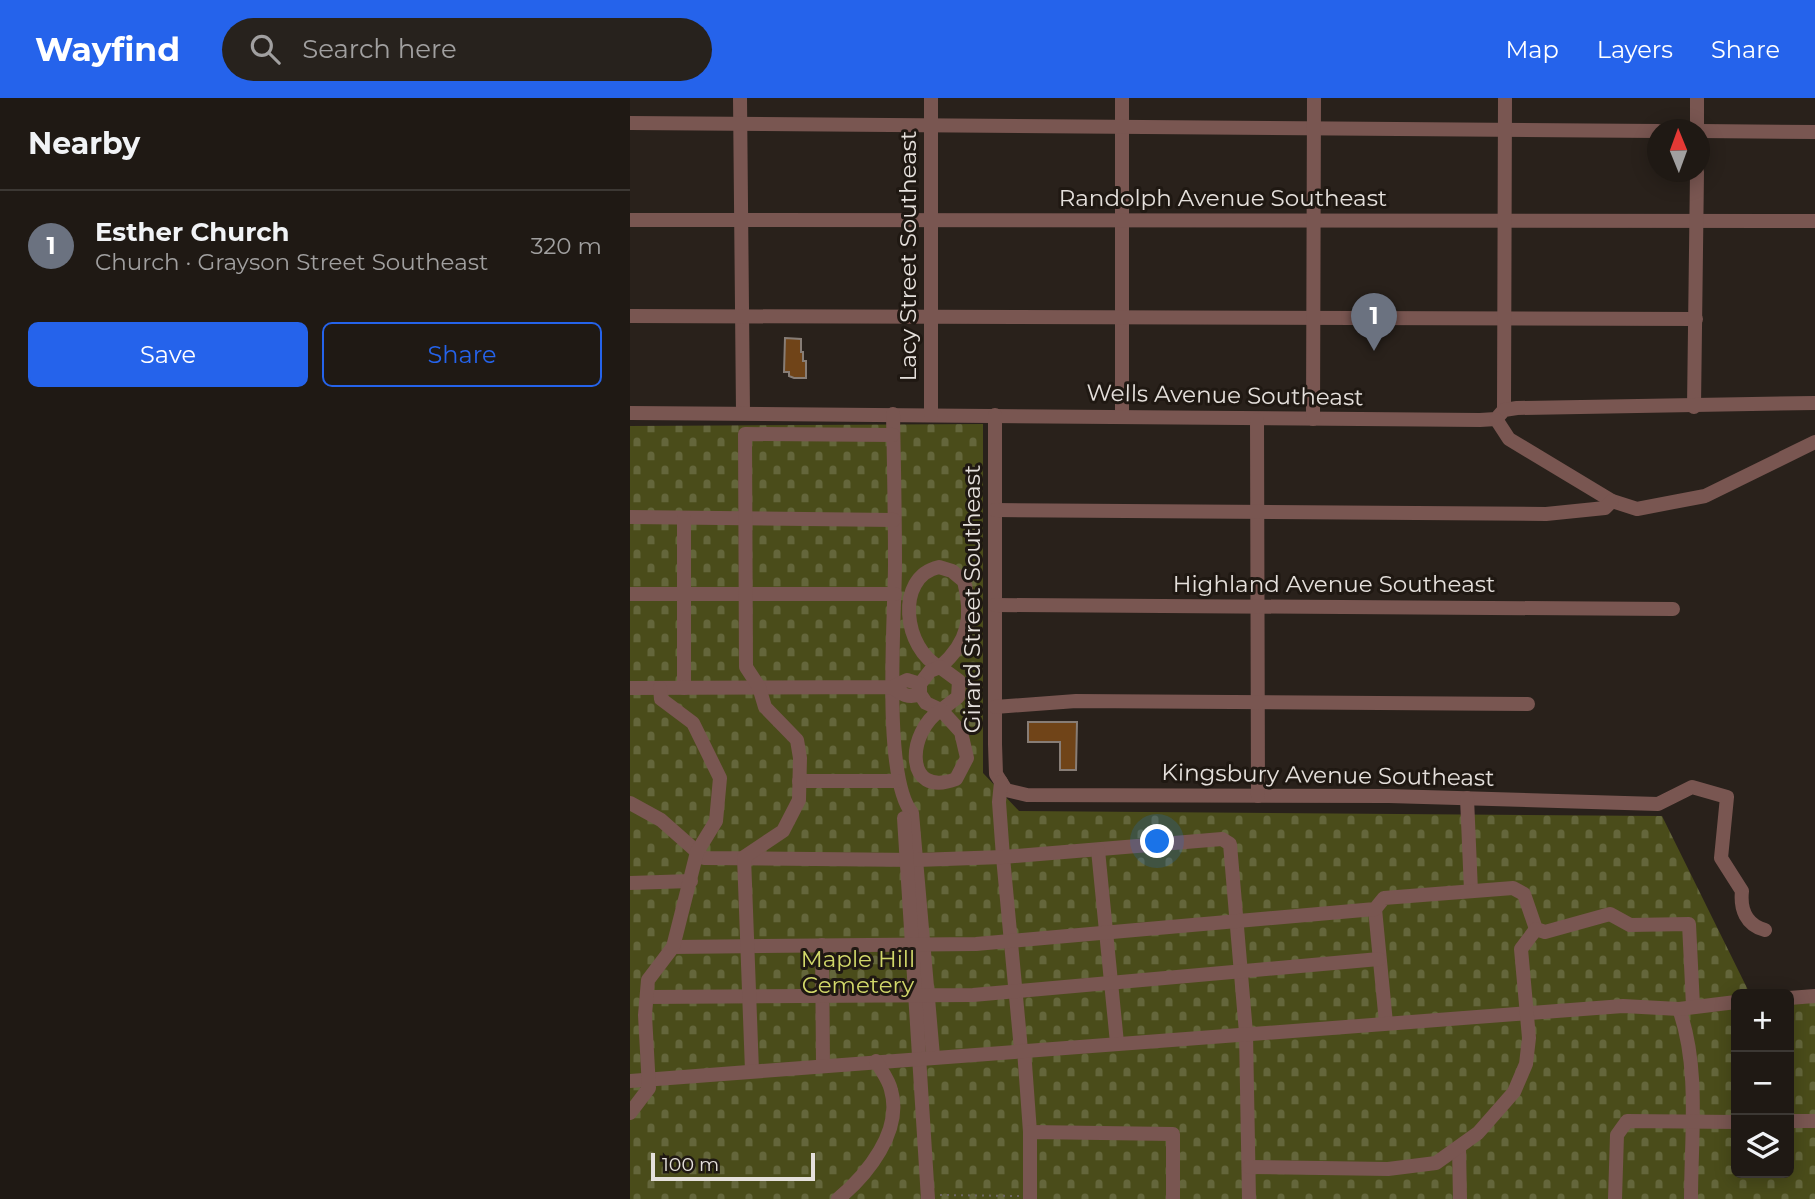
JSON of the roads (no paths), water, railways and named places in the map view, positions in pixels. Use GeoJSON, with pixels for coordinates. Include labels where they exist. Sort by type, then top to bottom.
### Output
{"type":"FeatureCollection","features":[{"type":"Feature","properties":{"kind":"street"},"geometry":{"type":"LineString","coordinates":[[740,98],[739,220],[744,412]]}},
{"type":"Feature","properties":{"kind":"street","name":"Lacy Street Southeast"},"geometry":{"type":"LineString","coordinates":[[930,414],[931,98]]}},
{"type":"Feature","properties":{"kind":"street"},"geometry":{"type":"LineString","coordinates":[[1122,98],[1122,415]]}},
{"type":"Feature","properties":{"kind":"street"},"geometry":{"type":"LineString","coordinates":[[1312,419],[1314,98]]}},
{"type":"Feature","properties":{"kind":"street"},"geometry":{"type":"LineString","coordinates":[[1505,98],[1505,318],[1500,414],[1509,439],[1612,501],[1637,509],[1705,495],[1815,442]]}},
{"type":"Feature","properties":{"kind":"street"},"geometry":{"type":"LineString","coordinates":[[1697,98],[1698,119]]}},
{"type":"Feature","properties":{"kind":"street"},"geometry":{"type":"LineString","coordinates":[[630,124],[1647,131]]}},
{"type":"Feature","properties":{"kind":"street"},"geometry":{"type":"LineString","coordinates":[[1710,130],[1815,132]]}},
{"type":"Feature","properties":{"kind":"street"},"geometry":{"type":"LineString","coordinates":[[1694,407],[1698,182]]}},
{"type":"Feature","properties":{"kind":"street","name":"Randolph Avenue Southeast"},"geometry":{"type":"LineString","coordinates":[[630,220],[1815,221]]}},
{"type":"Feature","properties":{"kind":"street"},"geometry":{"type":"LineString","coordinates":[[630,316],[1696,319]]}},
{"type":"Feature","properties":{"kind":"street","name":"Wells Avenue Southeast"},"geometry":{"type":"LineString","coordinates":[[630,413],[1122,415],[1257,420],[1815,402]]}},
{"type":"Feature","properties":{"kind":"street"},"geometry":{"type":"LineString","coordinates":[[893,414],[895,594],[892,687],[898,781],[904,803],[912,813],[911,859],[927,1057],[928,1197]]}},
{"type":"Feature","properties":{"kind":"street","name":"Girard Street Southeast"},"geometry":{"type":"LineString","coordinates":[[995,415],[996,774],[1001,782],[999,802],[1014,990],[1023,1050],[1030,1132],[1030,1197]]}},
{"type":"Feature","properties":{"kind":"street"},"geometry":{"type":"LineString","coordinates":[[1257,420],[1258,796]]}},
{"type":"Feature","properties":{"kind":"street"},"geometry":{"type":"LineString","coordinates":[[744,857],[783,831],[799,800],[797,740],[765,707],[759,687],[746,667],[745,434],[893,435]]}},
{"type":"Feature","properties":{"kind":"street"},"geometry":{"type":"LineString","coordinates":[[995,510],[1546,514],[1605,508],[1612,501]]}},
{"type":"Feature","properties":{"kind":"street"},"geometry":{"type":"LineString","coordinates":[[630,517],[894,520]]}},
{"type":"Feature","properties":{"kind":"street"},"geometry":{"type":"LineString","coordinates":[[684,518],[684,688]]}},
{"type":"Feature","properties":{"kind":"street"},"geometry":{"type":"LineString","coordinates":[[630,688],[892,687],[907,680],[920,689],[926,702],[941,710],[961,732],[967,758],[956,779],[943,784],[930,783],[919,772],[914,758],[922,729],[931,716],[941,710],[958,697],[960,690],[959,681],[953,674],[940,667],[930,662],[919,648],[909,607],[916,580],[926,570],[939,567],[952,570],[964,581],[970,617],[961,646],[940,667],[930,671],[920,689]]}},
{"type":"Feature","properties":{"kind":"street"},"geometry":{"type":"LineString","coordinates":[[630,594],[895,594]]}},
{"type":"Feature","properties":{"kind":"street","name":"Highland Avenue Southeast"},"geometry":{"type":"LineString","coordinates":[[995,605],[1673,609]]}},
{"type":"Feature","properties":{"kind":"street"},"geometry":{"type":"LineString","coordinates":[[630,1113],[649,1088],[645,1015],[648,980],[673,947],[697,852],[716,821],[720,778],[693,723],[662,699],[660,688]]}},
{"type":"Feature","properties":{"kind":"street"},"geometry":{"type":"LineString","coordinates":[[995,707],[1076,701],[1528,704]]}},
{"type":"Feature","properties":{"kind":"street"},"geometry":{"type":"LineString","coordinates":[[799,781],[898,781]]}},
{"type":"Feature","properties":{"kind":"street","name":"Kingsbury Avenue Southeast"},"geometry":{"type":"LineString","coordinates":[[1001,782],[1006,790],[1027,794],[1467,798],[1658,804],[1692,787],[1727,797],[1721,858],[1742,891],[1741,902],[1745,917],[1765,930]]}},
{"type":"Feature","properties":{"kind":"street"},"geometry":{"type":"LineString","coordinates":[[1467,798],[1472,891]]}},
{"type":"Feature","properties":{"kind":"street"},"geometry":{"type":"LineString","coordinates":[[630,803],[661,820],[704,858],[1003,857],[1222,839],[1230,844],[1246,1033],[1249,1199]]}},
{"type":"Feature","properties":{"kind":"street"},"geometry":{"type":"LineString","coordinates":[[1098,850],[1117,1042]]}},
{"type":"Feature","properties":{"kind":"street"},"geometry":{"type":"LineString","coordinates":[[744,857],[747,996],[752,1071]]}},
{"type":"Feature","properties":{"kind":"street"},"geometry":{"type":"LineString","coordinates":[[630,883],[691,881]]}},
{"type":"Feature","properties":{"kind":"street"},"geometry":{"type":"LineString","coordinates":[[1386,1023],[1375,909],[1384,898],[1513,888],[1524,894],[1536,929]]}},
{"type":"Feature","properties":{"kind":"street"},"geometry":{"type":"LineString","coordinates":[[673,947],[918,945],[1237,923],[1375,909]]}},
{"type":"Feature","properties":{"kind":"street"},"geometry":{"type":"LineString","coordinates":[[1536,929],[1553,930],[1610,914],[1630,925],[1689,924],[1686,1008],[1691,1199]]}},
{"type":"Feature","properties":{"kind":"street"},"geometry":{"type":"LineString","coordinates":[[1249,1167],[1388,1169],[1436,1163],[1478,1133],[1514,1092],[1526,1064],[1529,1038],[1521,949],[1536,929]]}},
{"type":"Feature","properties":{"kind":"street"},"geometry":{"type":"LineString","coordinates":[[822,946],[823,1065]]}},
{"type":"Feature","properties":{"kind":"street"},"geometry":{"type":"LineString","coordinates":[[648,997],[922,995],[1014,990],[1379,959]]}},
{"type":"Feature","properties":{"kind":"street"},"geometry":{"type":"LineString","coordinates":[[1810,997],[1815,1009]]}},
{"type":"Feature","properties":{"kind":"street"},"geometry":{"type":"LineString","coordinates":[[630,1081],[1117,1042],[1623,1006],[1686,1008],[1731,1003]]}},
{"type":"Feature","properties":{"kind":"street"},"geometry":{"type":"LineString","coordinates":[[838,1199],[854,1186],[876,1157],[893,1124],[892,1090],[876,1061]]}},
{"type":"Feature","properties":{"kind":"street"},"geometry":{"type":"LineString","coordinates":[[1615,1199],[1617,1135],[1627,1121],[1731,1122]]}},
{"type":"Feature","properties":{"kind":"street"},"geometry":{"type":"LineString","coordinates":[[1794,1121],[1815,1121]]}},
{"type":"Feature","properties":{"kind":"street"},"geometry":{"type":"LineString","coordinates":[[1030,1132],[1173,1134],[1173,1199]]}},
{"type":"Feature","properties":{"kind":"street"},"geometry":{"type":"LineString","coordinates":[[1459,1147],[1460,1199]]}},
{"type":"Feature","properties":{"kind":"place","name":"Esther Church"},"geometry":{"type":"Point","coordinates":[1374,351]}},
{"type":"Feature","properties":{"kind":"park label","name":"Maple Hill Cemetery"},"geometry":{"type":"Point","coordinates":[858,972]}}]}
